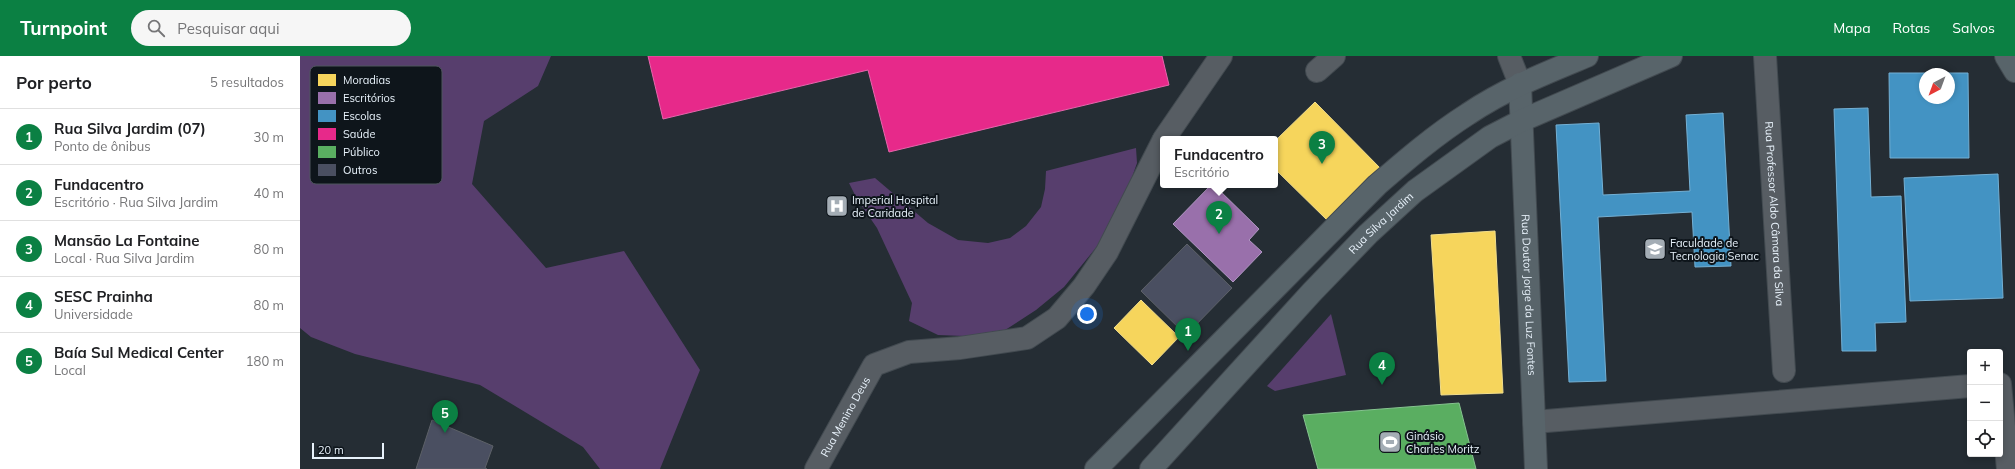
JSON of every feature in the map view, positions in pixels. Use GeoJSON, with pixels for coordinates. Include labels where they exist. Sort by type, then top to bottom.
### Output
{"type":"FeatureCollection","features":[{"type":"Feature","properties":{"kind":"main road"},"geometry":{"type":"LineString","coordinates":[[1096,469],[1376,185],[1436,136],[1469,113],[1520,84],[1586,56]]}},
{"type":"Feature","properties":{"kind":"main road","name":"Rua Silva Jardim"},"geometry":{"type":"LineString","coordinates":[[1151,469],[1312,292],[1414,191],[1490,138],[1523,120],[1671,56]]}},
{"type":"Feature","properties":{"kind":"main road"},"geometry":{"type":"LineString","coordinates":[[2006,56],[2015,71]]}},
{"type":"Feature","properties":{"kind":"main road","name":"Rua Doutor Jorge da Luz Fontes"},"geometry":{"type":"LineString","coordinates":[[1520,84],[1523,120],[1536,469]]}},
{"type":"Feature","properties":{"kind":"street"},"geometry":{"type":"LineString","coordinates":[[1166,136],[1221,56]]}},
{"type":"Feature","properties":{"kind":"street"},"geometry":{"type":"LineString","coordinates":[[1317,71],[1334,56]]}},
{"type":"Feature","properties":{"kind":"street"},"geometry":{"type":"LineString","coordinates":[[1509,56],[1520,84]]}},
{"type":"Feature","properties":{"kind":"street","name":"Rua Professor Aldo Câmara da Silva"},"geometry":{"type":"LineString","coordinates":[[1765,56],[1784,371]]}},
{"type":"Feature","properties":{"kind":"street","name":"Rua Menino Deus"},"geometry":{"type":"LineString","coordinates":[[816,469],[874,365],[909,352],[960,348],[1027,338],[1057,318],[1084,286],[1107,252],[1160,147]]}},
{"type":"Feature","properties":{"kind":"street"},"geometry":{"type":"LineString","coordinates":[[2000,385],[2008,469]]}},
{"type":"Feature","properties":{"kind":"street"},"geometry":{"type":"LineString","coordinates":[[1534,422],[1967,386]]}},
{"type":"Feature","properties":{"kind":"shaded area"},"geometry":{"type":"Polygon","coordinates":[[[300,56],[551,56],[538,86],[484,121],[472,184],[546,268],[624,251],[700,370],[660,469],[600,469],[583,447],[480,385],[355,354],[311,337],[300,328],[300,56]]]}},
{"type":"Feature","properties":{"kind":"shaded area"},"geometry":{"type":"Polygon","coordinates":[[[1136,148],[1137,163],[1122,206],[1099,244],[1064,287],[1036,310],[999,334],[964,336],[938,335],[909,321],[912,303],[877,228],[857,199],[849,183],[875,178],[928,223],[958,240],[988,243],[1010,238],[1026,226],[1041,207],[1045,189],[1046,171],[1136,148]]]}},
{"type":"Feature","properties":{"kind":"shaded area"},"geometry":{"type":"Polygon","coordinates":[[[1331,314],[1346,375],[1275,391],[1267,386],[1331,314]]]}},
{"type":"Feature","properties":{"kind":"building: Moradias"},"geometry":{"type":"Polygon","coordinates":[[[1315,102],[1384,172],[1329,222],[1278,172],[1278,138],[1315,102]]]}},
{"type":"Feature","properties":{"kind":"building: Moradias"},"geometry":{"type":"Polygon","coordinates":[[[1495,231],[1503,393],[1441,395],[1431,235],[1495,231]]]}},
{"type":"Feature","properties":{"kind":"building: Moradias"},"geometry":{"type":"Polygon","coordinates":[[[1141,300],[1179,337],[1152,365],[1114,328],[1141,300]]]}},
{"type":"Feature","properties":{"kind":"building: Escritórios"},"geometry":{"type":"Polygon","coordinates":[[[1208,188],[1217,188],[1259,229],[1249,240],[1262,252],[1233,282],[1173,224],[1208,188]]]}},
{"type":"Feature","properties":{"kind":"building: Escolas"},"geometry":{"type":"Polygon","coordinates":[[[1889,73],[1919,73],[1919,104],[1955,104],[1955,73],[1968,73],[1969,158],[1890,158],[1889,73]]]}},
{"type":"Feature","properties":{"kind":"building: Escolas"},"geometry":{"type":"Polygon","coordinates":[[[1868,108],[1871,197],[1901,196],[1906,322],[1875,323],[1876,351],[1842,351],[1834,109],[1868,108]]]}},
{"type":"Feature","properties":{"kind":"building: Escolas"},"geometry":{"type":"Polygon","coordinates":[[[1723,113],[1731,266],[1695,267],[1692,212],[1598,217],[1606,381],[1569,382],[1556,125],[1599,123],[1603,195],[1690,191],[1686,115],[1723,113]]]}},
{"type":"Feature","properties":{"kind":"building: Escolas"},"geometry":{"type":"Polygon","coordinates":[[[1998,174],[2003,298],[1910,301],[1904,178],[1998,174]]]}},
{"type":"Feature","properties":{"kind":"building: Saúde"},"geometry":{"type":"Polygon","coordinates":[[[648,56],[1162,56],[1169,85],[889,152],[868,70],[663,119],[648,56]]]}},
{"type":"Feature","properties":{"kind":"building: Público","name":"Ginásio Charles Moritz"},"geometry":{"type":"Polygon","coordinates":[[[1459,403],[1476,469],[1318,469],[1303,415],[1459,403]]]}},
{"type":"Feature","properties":{"kind":"building: Outros"},"geometry":{"type":"Polygon","coordinates":[[[1187,244],[1232,288],[1186,335],[1141,291],[1187,244]]]}},
{"type":"Feature","properties":{"kind":"building: Outros"},"geometry":{"type":"Polygon","coordinates":[[[432,420],[493,446],[485,468],[487,469],[416,469],[432,420]]]}},
{"type":"Feature","properties":{"kind":"place","name":"Mansão La Fontaine"},"geometry":{"type":"Point","coordinates":[1322,164]}},
{"type":"Feature","properties":{"kind":"place","name":"Imperial Hospital de Caridade"},"geometry":{"type":"Point","coordinates":[837,206]}},
{"type":"Feature","properties":{"kind":"place","name":"Fundacentro"},"geometry":{"type":"Point","coordinates":[1219,234]}},
{"type":"Feature","properties":{"kind":"place","name":"Faculdade de Tecnologia Senac"},"geometry":{"type":"Point","coordinates":[1655,249]}},
{"type":"Feature","properties":{"kind":"place","name":"Rua Silva Jardim (07)"},"geometry":{"type":"Point","coordinates":[1188,351]}},
{"type":"Feature","properties":{"kind":"place","name":"SESC Prainha"},"geometry":{"type":"Point","coordinates":[1382,385]}},
{"type":"Feature","properties":{"kind":"place","name":"Baía Sul Medical Center"},"geometry":{"type":"Point","coordinates":[445,433]}},
{"type":"Feature","properties":{"kind":"place","name":"Ginásio Charles Moritz"},"geometry":{"type":"Point","coordinates":[1390,442]}}]}
